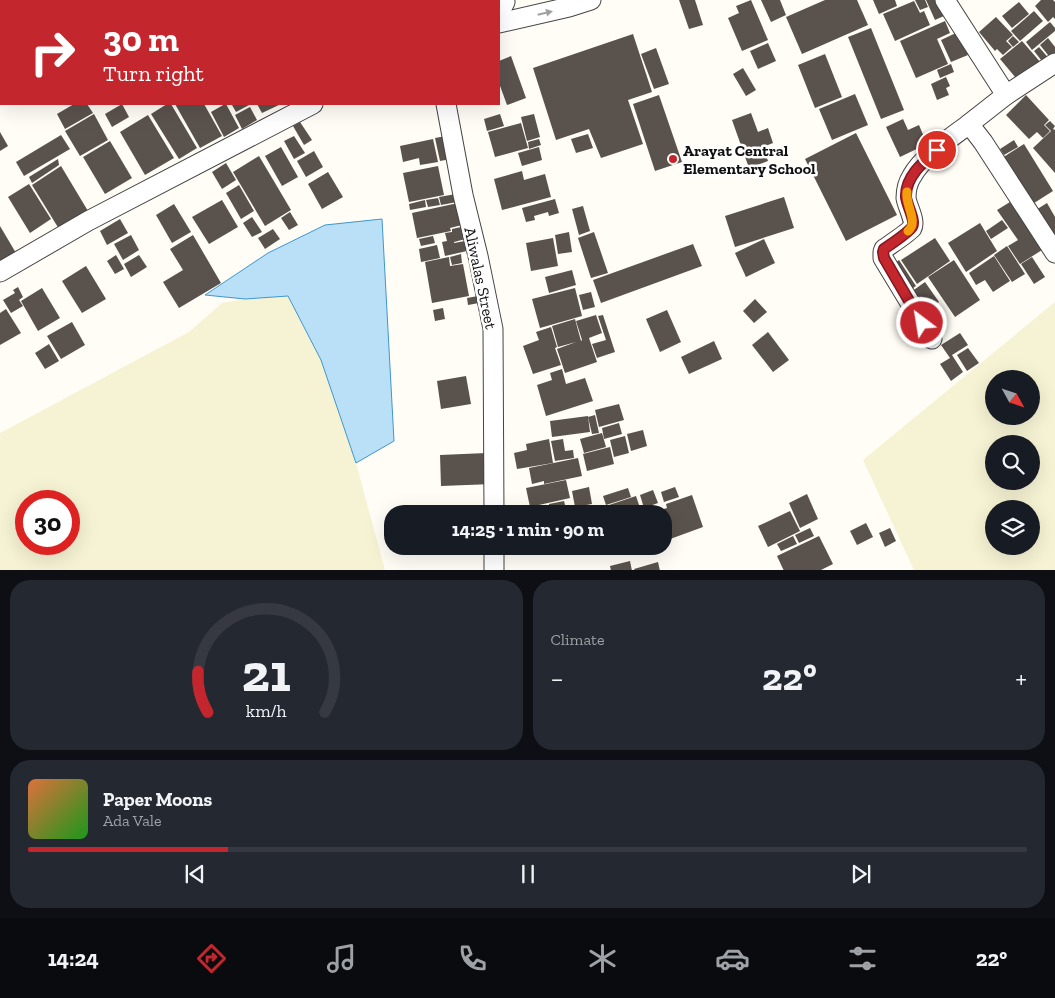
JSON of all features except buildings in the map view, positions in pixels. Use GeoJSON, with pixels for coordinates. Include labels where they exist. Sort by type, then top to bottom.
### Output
{"type":"FeatureCollection","features":[{"type":"Feature","properties":{"kind":"street"},"geometry":{"type":"LineString","coordinates":[[500,12],[505,2],[504,0]]}},
{"type":"Feature","properties":{"kind":"street"},"geometry":{"type":"LineString","coordinates":[[500,23],[570,7],[591,0]]}},
{"type":"Feature","properties":{"kind":"street"},"geometry":{"type":"LineString","coordinates":[[945,0],[1006,95]]}},
{"type":"Feature","properties":{"kind":"street"},"geometry":{"type":"LineString","coordinates":[[932,339],[884,258],[883,252],[884,249],[911,228],[914,223],[906,197],[912,176],[923,162],[950,138],[1006,95],[1055,65]]}},
{"type":"Feature","properties":{"kind":"street"},"geometry":{"type":"LineString","coordinates":[[0,272],[88,221],[311,105]]}},
{"type":"Feature","properties":{"kind":"street","name":"Aliwalas Street"},"geometry":{"type":"LineString","coordinates":[[446,105],[463,195],[493,329],[494,505]]}},
{"type":"Feature","properties":{"kind":"street"},"geometry":{"type":"LineString","coordinates":[[969,124],[983,142],[1055,253]]}},
{"type":"Feature","properties":{"kind":"street"},"geometry":{"type":"LineString","coordinates":[[494,555],[494,570]]}},
{"type":"Feature","properties":{"kind":"shaded area"},"geometry":{"type":"Polygon","coordinates":[[[288,296],[321,360],[356,463],[385,570],[0,570],[0,433],[189,332],[222,303],[245,299],[288,296]]]}},
{"type":"Feature","properties":{"kind":"shaded area"},"geometry":{"type":"Polygon","coordinates":[[[1055,302],[1055,570],[914,570],[863,460],[1055,302]]]}},
{"type":"Feature","properties":{"kind":"water"},"geometry":{"type":"Polygon","coordinates":[[[382,219],[394,441],[356,463],[321,360],[288,296],[245,299],[205,295],[268,253],[325,225],[382,219]]]}},
{"type":"Feature","properties":{"kind":"slow traffic"},"geometry":{"type":"LineString","coordinates":[[907,192],[906,197],[914,223],[908,231]]}},
{"type":"Feature","properties":{"kind":"place","name":"Arayat Central Elementary School"},"geometry":{"type":"Point","coordinates":[673,159]}},
{"type":"Feature","properties":{"kind":"route"},"geometry":{"type":"LineString","coordinates":[[922,323],[884,258],[883,252],[884,249],[911,228],[914,223],[906,197],[908,187],[912,176],[923,162],[937,150]]}}]}
